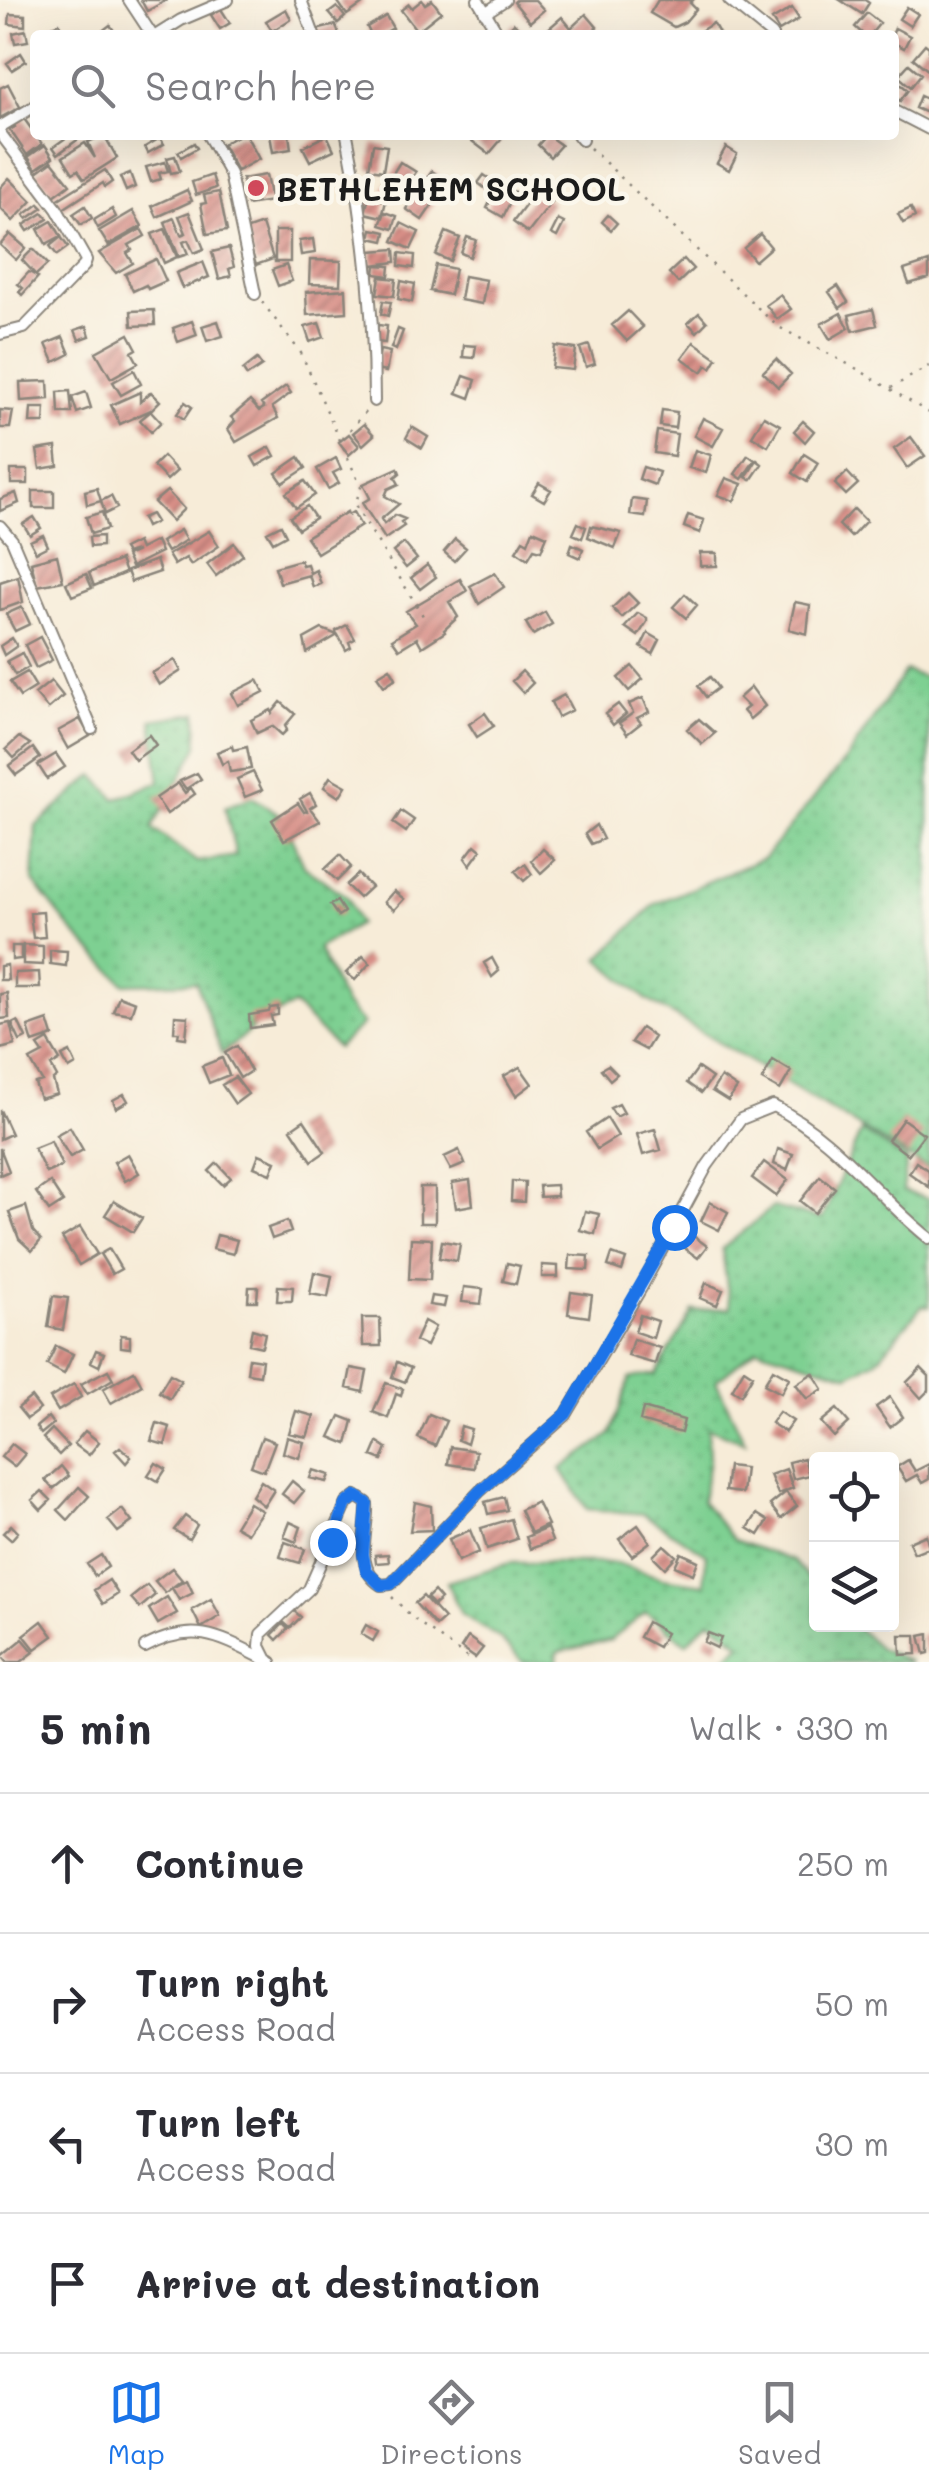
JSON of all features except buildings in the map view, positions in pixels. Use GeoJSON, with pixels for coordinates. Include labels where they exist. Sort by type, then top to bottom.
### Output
{"type":"FeatureCollection","features":[{"type":"Feature","properties":{"kind":"street"},"geometry":{"type":"LineString","coordinates":[[129,0],[150,30]]}},
{"type":"Feature","properties":{"kind":"street"},"geometry":{"type":"LineString","coordinates":[[163,30],[228,0]]}},
{"type":"Feature","properties":{"kind":"street"},"geometry":{"type":"LineString","coordinates":[[300,0],[312,30]]}},
{"type":"Feature","properties":{"kind":"street"},"geometry":{"type":"LineString","coordinates":[[478,0],[496,30]]}},
{"type":"Feature","properties":{"kind":"street"},"geometry":{"type":"LineString","coordinates":[[486,14],[505,0]]}},
{"type":"Feature","properties":{"kind":"street"},"geometry":{"type":"LineString","coordinates":[[730,0],[766,30]]}},
{"type":"Feature","properties":{"kind":"street"},"geometry":{"type":"LineString","coordinates":[[0,334],[24,328],[86,260],[57,209],[0,130],[30,109]]}},
{"type":"Feature","properties":{"kind":"street"},"geometry":{"type":"LineString","coordinates":[[899,114],[929,129]]}},
{"type":"Feature","properties":{"kind":"street"},"geometry":{"type":"LineString","coordinates":[[211,140],[230,174],[255,294]]}},
{"type":"Feature","properties":{"kind":"street"},"geometry":{"type":"LineString","coordinates":[[347,140],[366,238],[374,325],[374,402]]}},
{"type":"Feature","properties":{"kind":"street"},"geometry":{"type":"LineString","coordinates":[[0,526],[12,540],[92,729]]}},
{"type":"Feature","properties":{"kind":"street"},"geometry":{"type":"LineString","coordinates":[[269,1661],[260,1646],[261,1634],[309,1590],[346,1504],[356,1496],[367,1503],[363,1554],[366,1571],[381,1585],[391,1584],[480,1491],[566,1414],[641,1288],[706,1166],[741,1119],[772,1106],[803,1121],[929,1238]]}},
{"type":"Feature","properties":{"kind":"street"},"geometry":{"type":"LineString","coordinates":[[144,1648],[168,1635],[199,1632],[222,1638],[269,1661]]}},
{"type":"Feature","properties":{"kind":"path"},"geometry":{"type":"LineString","coordinates":[[582,140],[777,326],[929,413]]}},
{"type":"Feature","properties":{"kind":"path"},"geometry":{"type":"LineString","coordinates":[[255,294],[301,353],[361,488],[355,505],[425,619]]}},
{"type":"Feature","properties":{"kind":"path"},"geometry":{"type":"LineString","coordinates":[[890,389],[929,366]]}},
{"type":"Feature","properties":{"kind":"path"},"geometry":{"type":"LineString","coordinates":[[342,439],[374,402]]}},
{"type":"Feature","properties":{"kind":"path"},"geometry":{"type":"LineString","coordinates":[[381,1585],[414,1619],[473,1662]]}},
{"type":"Feature","properties":{"kind":"green space"},"geometry":{"type":"Polygon","coordinates":[[[905,671],[929,679],[929,1169],[646,999],[599,959],[655,904],[764,858],[847,758],[905,671]]]}},
{"type":"Feature","properties":{"kind":"green space"},"geometry":{"type":"Polygon","coordinates":[[[197,713],[198,746],[152,828],[197,862],[236,856],[225,807],[252,797],[281,815],[305,867],[347,897],[359,924],[318,948],[344,1003],[363,1024],[337,1048],[294,1005],[255,1026],[222,1054],[196,982],[125,984],[74,933],[33,881],[36,826],[94,775],[116,799],[160,782],[152,720],[197,713]]]}},
{"type":"Feature","properties":{"kind":"green space"},"geometry":{"type":"Polygon","coordinates":[[[861,1131],[907,1160],[903,1191],[929,1199],[929,1307],[922,1306],[877,1360],[849,1375],[757,1348],[716,1381],[745,1442],[708,1428],[709,1460],[702,1501],[734,1540],[793,1561],[809,1579],[809,1632],[862,1632],[879,1648],[911,1662],[720,1662],[741,1644],[710,1620],[686,1643],[646,1612],[611,1640],[558,1652],[557,1662],[523,1662],[499,1638],[461,1614],[447,1582],[510,1563],[616,1563],[662,1578],[704,1584],[706,1554],[643,1514],[587,1509],[561,1469],[611,1434],[630,1378],[656,1374],[693,1311],[730,1308],[722,1249],[773,1207],[822,1219],[861,1131]]]}},
{"type":"Feature","properties":{"kind":"place","name":"BETHLEHEM SCHOOL"},"geometry":{"type":"Point","coordinates":[256,188]}},
{"type":"Feature","properties":{"kind":"route"},"geometry":{"type":"LineString","coordinates":[[332,1542],[346,1504],[356,1496],[367,1503],[363,1554],[372,1580],[381,1585],[391,1584],[416,1561],[480,1491],[566,1414],[674,1227]]}}]}
